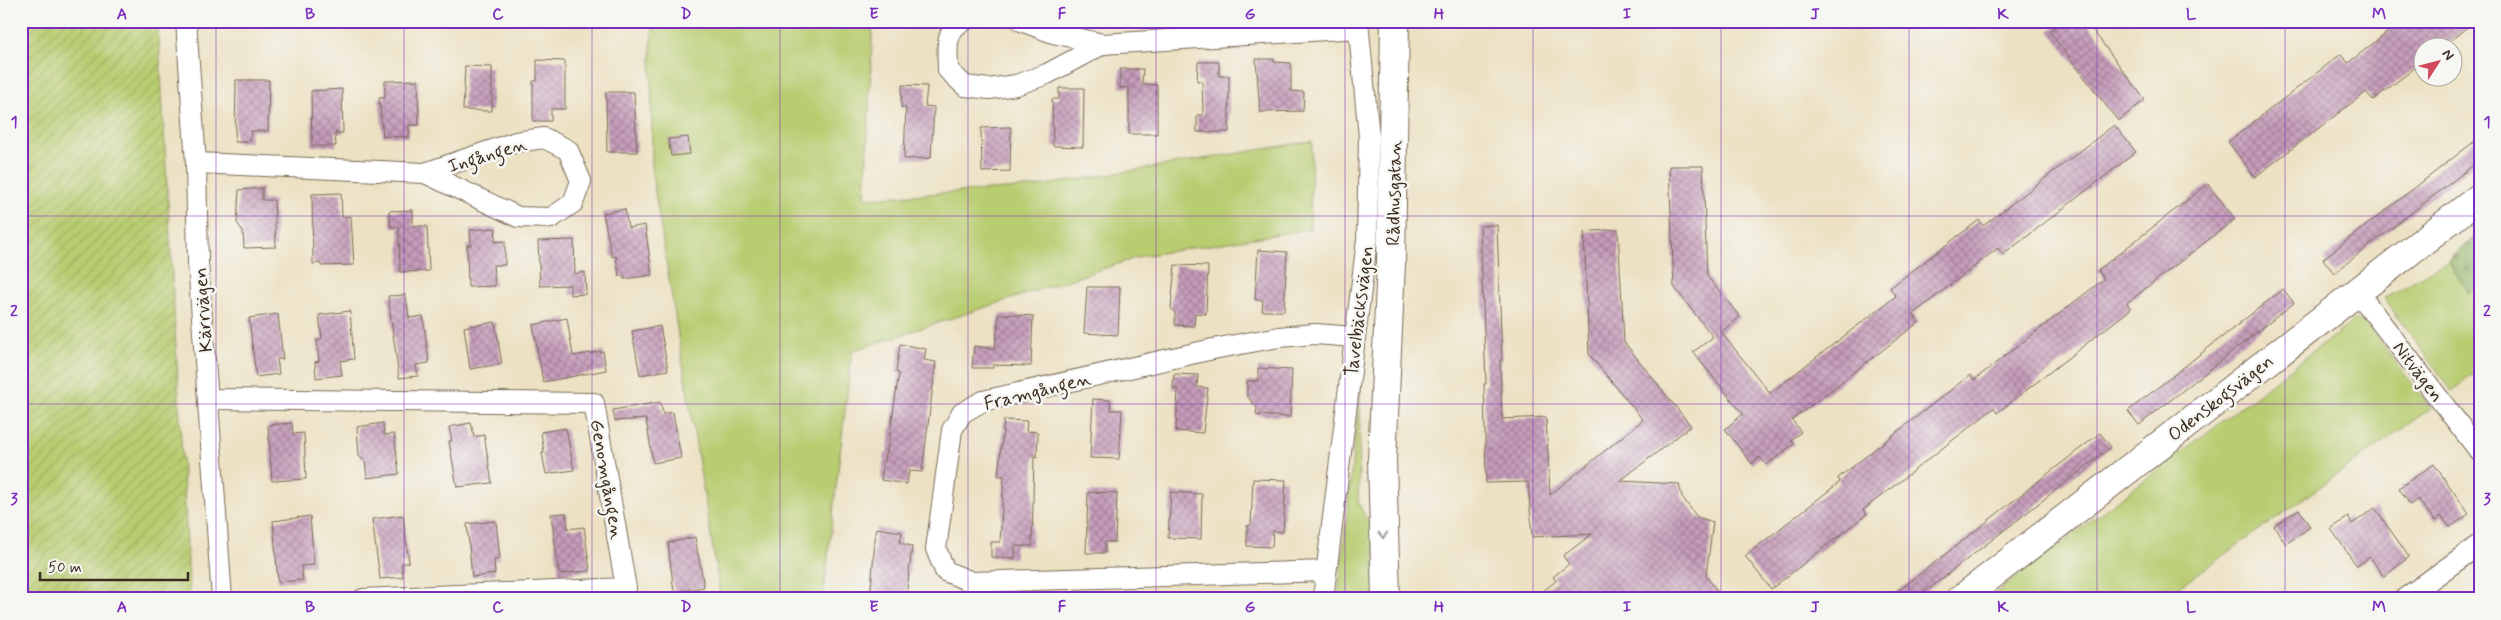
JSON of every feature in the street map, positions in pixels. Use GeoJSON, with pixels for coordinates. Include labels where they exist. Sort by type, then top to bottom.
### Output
{"type":"FeatureCollection","features":[{"type":"Feature","properties":{"kind":"main road","name":"Rådhusgatan"},"geometry":{"type":"LineString","coordinates":[[1386,599],[1382,460],[1392,254],[1396,21]]}},
{"type":"Feature","properties":{"kind":"main road","name":"Odenskogsvägen"},"geometry":{"type":"LineString","coordinates":[[1961,599],[2356,290],[2480,197]]}},
{"type":"Feature","properties":{"kind":"main road","name":"Rådhusgatan"},"geometry":{"type":"LineString","coordinates":[[1387,364],[1400,507],[1404,599]]}},
{"type":"Feature","properties":{"kind":"street","name":"Kärrvägen"},"geometry":{"type":"LineString","coordinates":[[186,21],[196,163],[198,262],[222,599]]}},
{"type":"Feature","properties":{"kind":"street"},"geometry":{"type":"LineString","coordinates":[[964,21],[959,23],[948,36],[948,70],[965,86],[989,89],[1016,85],[1047,74],[1102,44]]}},
{"type":"Feature","properties":{"kind":"street"},"geometry":{"type":"LineString","coordinates":[[1021,21],[1053,33],[1102,44],[1358,25]]}},
{"type":"Feature","properties":{"kind":"street","name":"Tavelbäcksvägen"},"geometry":{"type":"LineString","coordinates":[[1323,599],[1366,240],[1369,138],[1358,25]]}},
{"type":"Feature","properties":{"kind":"street","name":"Ingången"},"geometry":{"type":"LineString","coordinates":[[196,163],[425,173],[516,142],[544,138],[568,150],[581,181],[573,202],[551,218],[518,217],[425,173]]}},
{"type":"Feature","properties":{"kind":"street","name":"Nitvägen"},"geometry":{"type":"LineString","coordinates":[[2356,290],[2480,452]]}},
{"type":"Feature","properties":{"kind":"street","name":"Framgången"},"geometry":{"type":"LineString","coordinates":[[1325,571],[972,582],[945,571],[936,549],[940,510],[952,430],[962,413],[983,401],[1279,336],[1315,334],[1355,337]]}},
{"type":"Feature","properties":{"kind":"street","name":"Genomgången"},"geometry":{"type":"LineString","coordinates":[[208,399],[594,403],[626,588],[363,599]]}},
{"type":"Feature","properties":{"kind":"street"},"geometry":{"type":"LineString","coordinates":[[2404,599],[2477,552]]}},
{"type":"Feature","properties":{"kind":"green space"},"geometry":{"type":"Polygon","coordinates":[[[21,21],[158,21],[190,599],[21,599],[21,21]]]}},
{"type":"Feature","properties":{"kind":"green space"},"geometry":{"type":"Polygon","coordinates":[[[654,21],[873,21],[865,198],[1033,187],[1312,141],[1310,229],[1142,256],[852,351],[823,599],[721,599],[652,174],[651,42],[654,21]]]}},
{"type":"Feature","properties":{"kind":"green space"},"geometry":{"type":"Polygon","coordinates":[[[2480,231],[2480,285],[2468,293],[2448,260],[2480,231]]]}},
{"type":"Feature","properties":{"kind":"green space"},"geometry":{"type":"Polygon","coordinates":[[[2448,261],[2468,293],[2480,285],[2480,369],[2452,391],[2384,298],[2448,261]]]}},
{"type":"Feature","properties":{"kind":"green space"},"geometry":{"type":"Polygon","coordinates":[[[2355,320],[2367,325],[2431,408],[2162,599],[1988,599],[2355,320]]]}},
{"type":"Feature","properties":{"kind":"green space"},"geometry":{"type":"Polygon","coordinates":[[[1361,379],[1358,503],[1373,530],[1377,599],[1338,599],[1361,379]]]}},
{"type":"Feature","properties":{"kind":"building"},"geometry":{"type":"Polygon","coordinates":[[[2062,21],[2086,21],[2145,100],[2118,121],[2049,31],[2062,21]]]}},
{"type":"Feature","properties":{"kind":"building"},"geometry":{"type":"Polygon","coordinates":[[[2402,21],[2475,21],[2454,38],[2414,38],[2414,69],[2373,100],[2366,92],[2255,177],[2228,142],[2341,54],[2348,63],[2402,21]]]}},
{"type":"Feature","properties":{"kind":"building"},"geometry":{"type":"Polygon","coordinates":[[[1256,59],[1274,59],[1274,62],[1291,63],[1291,91],[1304,92],[1303,111],[1260,112],[1256,59]]]}},
{"type":"Feature","properties":{"kind":"building"},"geometry":{"type":"Polygon","coordinates":[[[537,60],[565,61],[565,109],[551,109],[551,121],[533,121],[533,81],[537,81],[537,60]]]}},
{"type":"Feature","properties":{"kind":"building"},"geometry":{"type":"Polygon","coordinates":[[[1198,62],[1219,62],[1219,76],[1229,76],[1229,132],[1197,132],[1197,115],[1203,115],[1202,81],[1197,81],[1198,62]]]}},
{"type":"Feature","properties":{"kind":"building"},"geometry":{"type":"Polygon","coordinates":[[[465,66],[492,67],[492,111],[463,110],[465,66]]]}},
{"type":"Feature","properties":{"kind":"building"},"geometry":{"type":"Polygon","coordinates":[[[1120,69],[1143,69],[1142,84],[1157,85],[1157,134],[1129,134],[1129,87],[1120,88],[1120,69]]]}},
{"type":"Feature","properties":{"kind":"building"},"geometry":{"type":"Polygon","coordinates":[[[236,80],[269,80],[268,131],[251,131],[250,142],[235,142],[236,80]]]}},
{"type":"Feature","properties":{"kind":"building"},"geometry":{"type":"Polygon","coordinates":[[[418,80],[419,125],[409,125],[409,137],[383,136],[379,98],[385,98],[385,81],[418,80]]]}},
{"type":"Feature","properties":{"kind":"building"},"geometry":{"type":"Polygon","coordinates":[[[902,85],[927,86],[925,106],[934,107],[931,158],[904,159],[906,108],[901,107],[902,85]]]}},
{"type":"Feature","properties":{"kind":"building"},"geometry":{"type":"Polygon","coordinates":[[[1059,88],[1084,88],[1083,147],[1053,146],[1052,99],[1059,99],[1059,88]]]}},
{"type":"Feature","properties":{"kind":"building"},"geometry":{"type":"Polygon","coordinates":[[[342,89],[343,133],[335,133],[336,146],[312,146],[311,91],[342,89]]]}},
{"type":"Feature","properties":{"kind":"building"},"geometry":{"type":"Polygon","coordinates":[[[606,92],[634,92],[637,152],[607,152],[606,92]]]}},
{"type":"Feature","properties":{"kind":"building"},"geometry":{"type":"Polygon","coordinates":[[[2114,125],[2136,152],[2003,255],[1998,248],[1913,314],[1919,322],[1792,420],[1801,432],[1791,440],[1794,444],[1766,465],[1760,457],[1752,464],[1725,429],[1743,414],[1693,352],[1713,337],[1674,287],[1669,166],[1703,166],[1707,276],[1740,317],[1721,332],[1770,393],[1896,296],[1890,288],[1979,220],[1983,226],[2114,125]]]}},
{"type":"Feature","properties":{"kind":"building"},"geometry":{"type":"Polygon","coordinates":[[[1011,127],[1010,171],[982,172],[981,128],[1011,127]]]}},
{"type":"Feature","properties":{"kind":"building"},"geometry":{"type":"Polygon","coordinates":[[[688,137],[690,154],[671,156],[668,139],[688,137]]]}},
{"type":"Feature","properties":{"kind":"building"},"geometry":{"type":"Polygon","coordinates":[[[2480,137],[2480,160],[2334,273],[2323,259],[2480,137]]]}},
{"type":"Feature","properties":{"kind":"building"},"geometry":{"type":"Polygon","coordinates":[[[2208,184],[2235,219],[2127,303],[2131,309],[1997,413],[1994,408],[1863,510],[1867,514],[1771,589],[1745,556],[1840,482],[1838,478],[1970,375],[1974,380],[2104,279],[2098,270],[2208,184]]]}},
{"type":"Feature","properties":{"kind":"building"},"geometry":{"type":"Polygon","coordinates":[[[262,188],[262,200],[274,200],[276,247],[244,248],[243,231],[237,223],[239,190],[262,188]]]}},
{"type":"Feature","properties":{"kind":"building"},"geometry":{"type":"Polygon","coordinates":[[[341,193],[342,217],[351,216],[354,265],[321,266],[321,263],[313,264],[312,194],[341,193]]]}},
{"type":"Feature","properties":{"kind":"building"},"geometry":{"type":"Polygon","coordinates":[[[625,209],[628,228],[645,225],[652,275],[624,279],[624,276],[619,276],[616,256],[612,257],[603,213],[625,209]]]}},
{"type":"Feature","properties":{"kind":"building"},"geometry":{"type":"Polygon","coordinates":[[[413,210],[413,226],[427,226],[429,271],[400,272],[399,227],[391,227],[389,211],[413,210]]]}},
{"type":"Feature","properties":{"kind":"building"},"geometry":{"type":"Polygon","coordinates":[[[1497,225],[1502,360],[1500,360],[1502,419],[1546,417],[1550,495],[1643,420],[1589,354],[1584,232],[1618,229],[1624,342],[1691,426],[1620,481],[1679,484],[1682,497],[1697,517],[1713,522],[1706,576],[1723,599],[1533,599],[1556,581],[1553,577],[1569,564],[1563,556],[1592,534],[1532,537],[1528,482],[1486,483],[1484,384],[1486,384],[1480,226],[1497,225]]]}},
{"type":"Feature","properties":{"kind":"building"},"geometry":{"type":"Polygon","coordinates":[[[496,228],[495,242],[505,241],[505,265],[493,265],[495,286],[468,287],[467,245],[471,245],[470,230],[496,228]]]}},
{"type":"Feature","properties":{"kind":"building"},"geometry":{"type":"Polygon","coordinates":[[[574,240],[575,274],[585,272],[586,294],[570,295],[570,285],[540,286],[538,241],[574,240]]]}},
{"type":"Feature","properties":{"kind":"building"},"geometry":{"type":"Polygon","coordinates":[[[1258,250],[1287,252],[1284,311],[1262,311],[1263,300],[1255,300],[1258,250]]]}},
{"type":"Feature","properties":{"kind":"building"},"geometry":{"type":"Polygon","coordinates":[[[1175,265],[1208,266],[1206,314],[1195,313],[1194,326],[1175,325],[1175,313],[1171,308],[1175,265]]]}},
{"type":"Feature","properties":{"kind":"building"},"geometry":{"type":"Polygon","coordinates":[[[1087,287],[1120,287],[1118,335],[1084,333],[1087,287]]]}},
{"type":"Feature","properties":{"kind":"building"},"geometry":{"type":"Polygon","coordinates":[[[2283,289],[2294,303],[2139,425],[2128,411],[2283,289]]]}},
{"type":"Feature","properties":{"kind":"building"},"geometry":{"type":"Polygon","coordinates":[[[406,295],[409,318],[423,316],[429,363],[416,365],[418,376],[399,378],[388,296],[406,295]]]}},
{"type":"Feature","properties":{"kind":"building"},"geometry":{"type":"Polygon","coordinates":[[[350,311],[354,359],[340,361],[342,375],[316,378],[315,362],[319,361],[317,340],[322,339],[319,315],[350,311]]]}},
{"type":"Feature","properties":{"kind":"building"},"geometry":{"type":"Polygon","coordinates":[[[278,314],[283,359],[277,359],[279,374],[256,377],[249,318],[278,314]]]}},
{"type":"Feature","properties":{"kind":"building"},"geometry":{"type":"Polygon","coordinates":[[[999,314],[1033,316],[1031,366],[993,365],[993,368],[972,368],[974,346],[995,349],[999,314]]]}},
{"type":"Feature","properties":{"kind":"building"},"geometry":{"type":"Polygon","coordinates":[[[567,318],[573,356],[603,351],[606,370],[543,382],[533,325],[567,318]]]}},
{"type":"Feature","properties":{"kind":"building"},"geometry":{"type":"Polygon","coordinates":[[[495,322],[502,364],[470,369],[464,327],[495,322]]]}},
{"type":"Feature","properties":{"kind":"building"},"geometry":{"type":"Polygon","coordinates":[[[660,326],[668,370],[640,375],[632,331],[660,326]]]}},
{"type":"Feature","properties":{"kind":"building"},"geometry":{"type":"Polygon","coordinates":[[[900,344],[926,349],[924,360],[936,362],[922,472],[909,471],[907,484],[881,480],[899,373],[896,372],[900,344]]]}},
{"type":"Feature","properties":{"kind":"building"},"geometry":{"type":"Polygon","coordinates":[[[1258,368],[1292,370],[1290,417],[1256,415],[1257,408],[1247,396],[1247,381],[1258,381],[1258,368]]]}},
{"type":"Feature","properties":{"kind":"building"},"geometry":{"type":"Polygon","coordinates":[[[1174,374],[1198,375],[1197,387],[1208,388],[1203,433],[1176,431],[1178,389],[1173,389],[1174,374]]]}},
{"type":"Feature","properties":{"kind":"building"},"geometry":{"type":"Polygon","coordinates":[[[1093,399],[1110,400],[1111,410],[1122,410],[1119,459],[1090,458],[1093,399]]]}},
{"type":"Feature","properties":{"kind":"building"},"geometry":{"type":"Polygon","coordinates":[[[660,402],[663,414],[673,412],[681,458],[653,463],[646,419],[615,421],[613,410],[660,402]]]}},
{"type":"Feature","properties":{"kind":"building"},"geometry":{"type":"Polygon","coordinates":[[[1004,420],[1027,421],[1026,431],[1038,432],[1037,457],[1034,456],[1032,546],[1015,546],[1015,558],[991,557],[991,542],[1000,542],[1004,476],[998,476],[1004,420]]]}},
{"type":"Feature","properties":{"kind":"building"},"geometry":{"type":"Polygon","coordinates":[[[292,423],[293,434],[304,433],[306,479],[272,481],[268,425],[292,423]]]}},
{"type":"Feature","properties":{"kind":"building"},"geometry":{"type":"Polygon","coordinates":[[[383,423],[384,435],[394,434],[399,474],[367,478],[365,461],[359,456],[357,427],[383,423]]]}},
{"type":"Feature","properties":{"kind":"building"},"geometry":{"type":"Polygon","coordinates":[[[471,423],[474,437],[484,435],[492,483],[457,487],[449,441],[452,441],[449,427],[471,423]]]}},
{"type":"Feature","properties":{"kind":"building"},"geometry":{"type":"Polygon","coordinates":[[[566,428],[574,470],[546,474],[541,432],[566,428]]]}},
{"type":"Feature","properties":{"kind":"building"},"geometry":{"type":"Polygon","coordinates":[[[2100,433],[2111,447],[1916,599],[1888,599],[2100,433]]]}},
{"type":"Feature","properties":{"kind":"building"},"geometry":{"type":"Polygon","coordinates":[[[2434,464],[2469,514],[2450,527],[2441,516],[2435,521],[2418,499],[2410,505],[2399,488],[2434,464]]]}},
{"type":"Feature","properties":{"kind":"building"},"geometry":{"type":"Polygon","coordinates":[[[1253,479],[1286,480],[1283,532],[1273,531],[1272,547],[1247,546],[1247,526],[1251,525],[1253,479]]]}},
{"type":"Feature","properties":{"kind":"building"},"geometry":{"type":"Polygon","coordinates":[[[1088,492],[1117,493],[1115,542],[1105,542],[1105,553],[1086,553],[1088,492]]]}},
{"type":"Feature","properties":{"kind":"building"},"geometry":{"type":"Polygon","coordinates":[[[1171,492],[1202,494],[1201,539],[1168,538],[1171,492]]]}},
{"type":"Feature","properties":{"kind":"building"},"geometry":{"type":"Polygon","coordinates":[[[2375,508],[2409,557],[2384,577],[2370,557],[2357,566],[2331,529],[2348,517],[2352,524],[2375,508]]]}},
{"type":"Feature","properties":{"kind":"building"},"geometry":{"type":"Polygon","coordinates":[[[2299,509],[2310,527],[2286,544],[2274,526],[2299,509]]]}},
{"type":"Feature","properties":{"kind":"building"},"geometry":{"type":"Polygon","coordinates":[[[566,513],[568,529],[584,527],[590,571],[559,574],[551,514],[566,513]]]}},
{"type":"Feature","properties":{"kind":"building"},"geometry":{"type":"Polygon","coordinates":[[[403,515],[409,562],[401,564],[403,577],[380,579],[372,519],[403,515]]]}},
{"type":"Feature","properties":{"kind":"building"},"geometry":{"type":"Polygon","coordinates":[[[310,516],[314,565],[301,566],[303,580],[278,582],[273,521],[310,516]]]}},
{"type":"Feature","properties":{"kind":"building"},"geometry":{"type":"Polygon","coordinates":[[[496,521],[500,559],[494,560],[495,574],[472,577],[467,524],[496,521]]]}},
{"type":"Feature","properties":{"kind":"building"},"geometry":{"type":"Polygon","coordinates":[[[876,528],[902,532],[900,543],[912,546],[906,599],[870,599],[876,528]]]}},
{"type":"Feature","properties":{"kind":"building"},"geometry":{"type":"Polygon","coordinates":[[[695,537],[704,587],[674,592],[668,543],[695,537]]]}}]}
